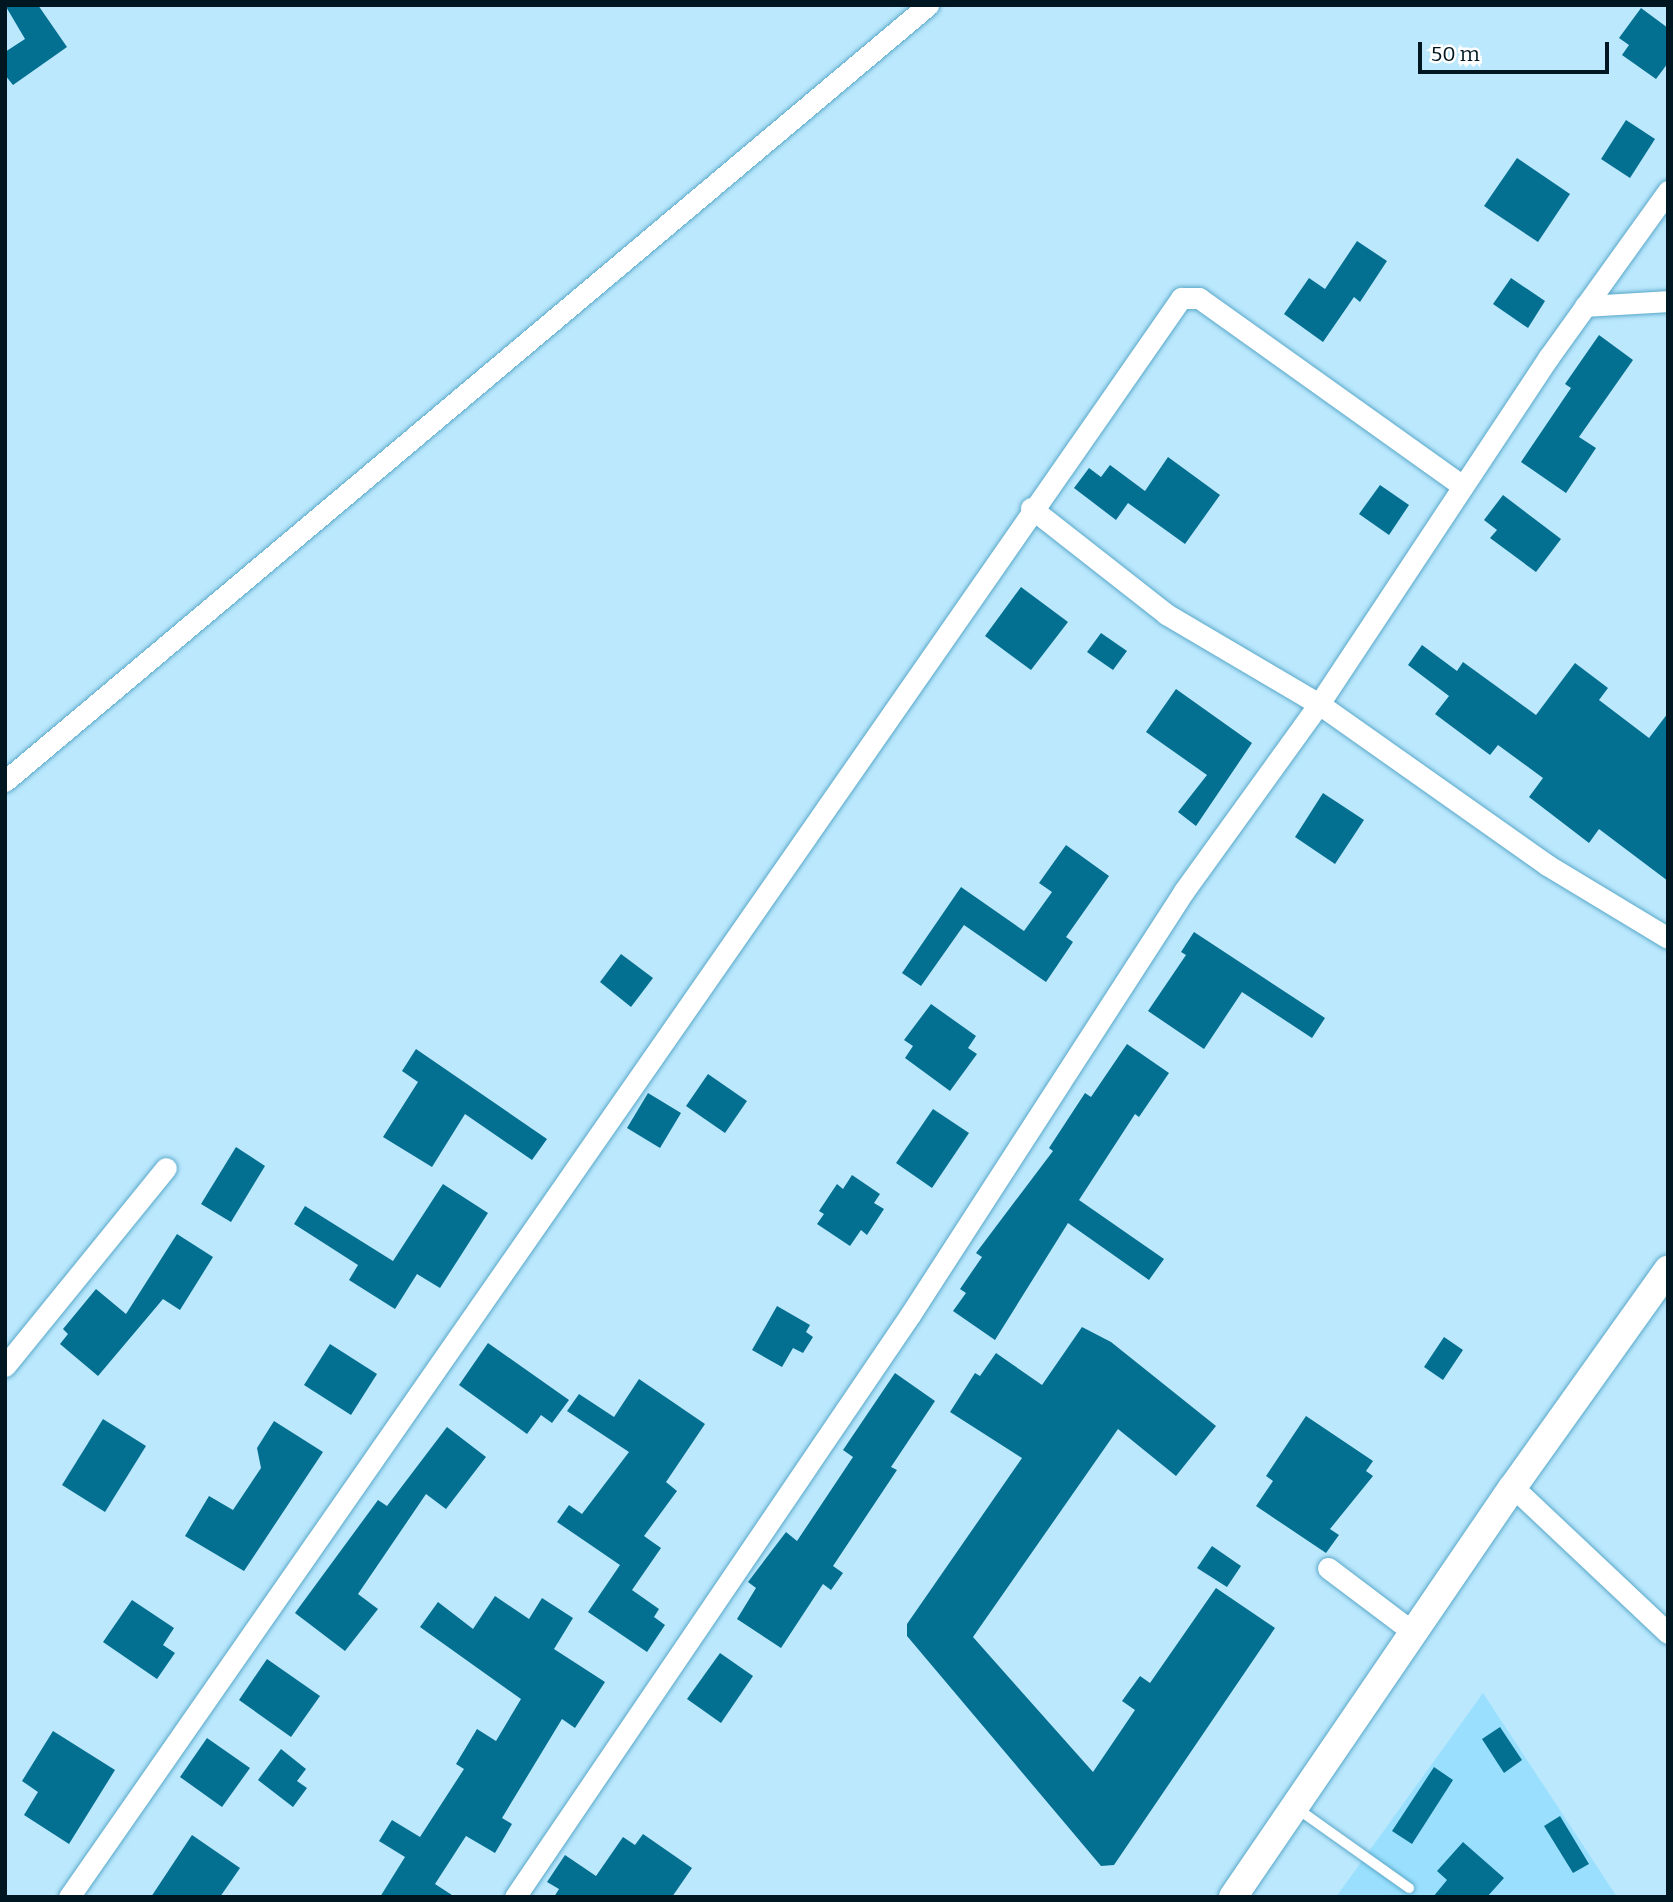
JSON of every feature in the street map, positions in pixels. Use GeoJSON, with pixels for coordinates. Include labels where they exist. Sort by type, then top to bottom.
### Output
{"type":"FeatureCollection","features":[{"type":"Feature","properties":{"kind":"street"},"geometry":{"type":"LineString","coordinates":[[5,781],[928,5]]}},
{"type":"Feature","properties":{"kind":"street"},"geometry":{"type":"LineString","coordinates":[[515,1897],[910,1315],[1184,891],[1319,704],[1585,306],[1668,191]]}},
{"type":"Feature","properties":{"kind":"street"},"geometry":{"type":"LineString","coordinates":[[69,1897],[1031,508],[1181,298],[1199,298],[1463,486]]}},
{"type":"Feature","properties":{"kind":"street"},"geometry":{"type":"LineString","coordinates":[[1585,306],[1668,301]]}},
{"type":"Feature","properties":{"kind":"street"},"geometry":{"type":"LineString","coordinates":[[1031,508],[1166,614],[1319,704],[1547,865],[1668,938]]}},
{"type":"Feature","properties":{"kind":"street"},"geometry":{"type":"LineString","coordinates":[[5,1366],[166,1168]]}},
{"type":"Feature","properties":{"kind":"street"},"geometry":{"type":"LineString","coordinates":[[1233,1897],[1293,1805],[1513,1487],[1668,1270]]}},
{"type":"Feature","properties":{"kind":"street"},"geometry":{"type":"LineString","coordinates":[[1513,1487],[1668,1633]]}},
{"type":"Feature","properties":{"kind":"street"},"geometry":{"type":"LineString","coordinates":[[1328,1568],[1413,1632]]}},
{"type":"Feature","properties":{"kind":"lane"},"geometry":{"type":"LineString","coordinates":[[1293,1805],[1409,1888]]}},
{"type":"Feature","properties":{"kind":"shaded area"},"geometry":{"type":"Polygon","coordinates":[[[1483,1693],[1617,1897],[1336,1897],[1483,1693]]]}},
{"type":"Feature","properties":{"kind":"building"},"geometry":{"type":"Polygon","coordinates":[[[5,5],[38,5],[67,47],[13,85],[5,75],[5,52],[25,39],[5,5]]]}},
{"type":"Feature","properties":{"kind":"building"},"geometry":{"type":"Polygon","coordinates":[[[1641,8],[1668,28],[1668,63],[1656,79],[1622,55],[1629,45],[1619,38],[1641,8]]]}},
{"type":"Feature","properties":{"kind":"building"},"geometry":{"type":"Polygon","coordinates":[[[1626,120],[1655,139],[1630,178],[1601,159],[1626,120]]]}},
{"type":"Feature","properties":{"kind":"building"},"geometry":{"type":"Polygon","coordinates":[[[1517,158],[1570,194],[1538,242],[1484,206],[1517,158]]]}},
{"type":"Feature","properties":{"kind":"building"},"geometry":{"type":"Polygon","coordinates":[[[1357,241],[1387,261],[1360,302],[1354,297],[1323,342],[1284,314],[1309,278],[1325,289],[1357,241]]]}},
{"type":"Feature","properties":{"kind":"building"},"geometry":{"type":"Polygon","coordinates":[[[1511,278],[1545,301],[1528,328],[1493,304],[1511,278]]]}},
{"type":"Feature","properties":{"kind":"building"},"geometry":{"type":"Polygon","coordinates":[[[1599,335],[1633,360],[1579,437],[1596,448],[1566,493],[1521,462],[1571,388],[1565,384],[1599,335]]]}},
{"type":"Feature","properties":{"kind":"building"},"geometry":{"type":"Polygon","coordinates":[[[1168,457],[1220,495],[1185,544],[1128,503],[1116,520],[1074,488],[1089,468],[1101,477],[1110,465],[1145,491],[1168,457]]]}},
{"type":"Feature","properties":{"kind":"building"},"geometry":{"type":"Polygon","coordinates":[[[1380,485],[1409,505],[1389,535],[1359,514],[1380,485]]]}},
{"type":"Feature","properties":{"kind":"building"},"geometry":{"type":"Polygon","coordinates":[[[1503,495],[1561,539],[1536,572],[1490,538],[1497,530],[1484,520],[1503,495]]]}},
{"type":"Feature","properties":{"kind":"building"},"geometry":{"type":"Polygon","coordinates":[[[1021,587],[1068,622],[1031,670],[985,636],[1021,587]]]}},
{"type":"Feature","properties":{"kind":"building"},"geometry":{"type":"Polygon","coordinates":[[[1101,633],[1127,651],[1113,670],[1087,652],[1101,633]]]}},
{"type":"Feature","properties":{"kind":"building"},"geometry":{"type":"Polygon","coordinates":[[[1422,645],[1457,671],[1463,662],[1536,715],[1575,663],[1608,688],[1599,700],[1649,738],[1668,713],[1668,881],[1599,829],[1589,843],[1529,797],[1543,778],[1498,745],[1490,755],[1435,714],[1449,696],[1408,665],[1422,645]]]}},
{"type":"Feature","properties":{"kind":"building"},"geometry":{"type":"Polygon","coordinates":[[[1176,689],[1252,743],[1196,826],[1178,812],[1207,775],[1146,732],[1176,689]]]}},
{"type":"Feature","properties":{"kind":"building"},"geometry":{"type":"Polygon","coordinates":[[[1323,793],[1364,820],[1335,864],[1295,837],[1323,793]]]}},
{"type":"Feature","properties":{"kind":"building"},"geometry":{"type":"Polygon","coordinates":[[[1066,845],[1109,876],[1066,937],[1073,942],[1046,982],[964,925],[921,986],[902,973],[961,887],[1024,931],[1052,892],[1039,883],[1066,845]]]}},
{"type":"Feature","properties":{"kind":"building"},"geometry":{"type":"Polygon","coordinates":[[[1194,932],[1325,1018],[1312,1038],[1242,992],[1204,1049],[1148,1011],[1186,955],[1181,952],[1194,932]]]}},
{"type":"Feature","properties":{"kind":"building"},"geometry":{"type":"Polygon","coordinates":[[[621,954],[653,978],[631,1007],[600,982],[621,954]]]}},
{"type":"Feature","properties":{"kind":"building"},"geometry":{"type":"Polygon","coordinates":[[[931,1004],[976,1036],[968,1048],[977,1054],[950,1091],[905,1058],[913,1046],[904,1040],[931,1004]]]}},
{"type":"Feature","properties":{"kind":"building"},"geometry":{"type":"Polygon","coordinates":[[[1127,1044],[1169,1073],[1139,1117],[1135,1114],[1079,1200],[1164,1259],[1149,1280],[1068,1223],[995,1340],[953,1311],[966,1293],[960,1289],[982,1257],[976,1253],[1053,1151],[1049,1148],[1085,1093],[1091,1097],[1127,1044]]]}},
{"type":"Feature","properties":{"kind":"building"},"geometry":{"type":"Polygon","coordinates":[[[416,1049],[547,1139],[532,1160],[465,1114],[432,1167],[383,1137],[418,1082],[402,1071],[416,1049]]]}},
{"type":"Feature","properties":{"kind":"building"},"geometry":{"type":"Polygon","coordinates":[[[708,1074],[747,1101],[725,1133],[686,1106],[708,1074]]]}},
{"type":"Feature","properties":{"kind":"building"},"geometry":{"type":"Polygon","coordinates":[[[648,1093],[681,1113],[660,1148],[627,1128],[648,1093]]]}},
{"type":"Feature","properties":{"kind":"building"},"geometry":{"type":"Polygon","coordinates":[[[933,1109],[969,1133],[932,1188],[896,1163],[933,1109]]]}},
{"type":"Feature","properties":{"kind":"building"},"geometry":{"type":"Polygon","coordinates":[[[236,1147],[265,1166],[231,1222],[201,1204],[236,1147]]]}},
{"type":"Feature","properties":{"kind":"building"},"geometry":{"type":"Polygon","coordinates":[[[852,1175],[880,1194],[874,1203],[884,1209],[867,1235],[861,1230],[850,1246],[817,1224],[824,1214],[819,1211],[837,1184],[843,1189],[852,1175]]]}},
{"type":"Feature","properties":{"kind":"building"},"geometry":{"type":"Polygon","coordinates":[[[443,1184],[488,1213],[440,1288],[417,1274],[395,1309],[349,1280],[358,1265],[294,1224],[305,1206],[393,1261],[443,1184]]]}},
{"type":"Feature","properties":{"kind":"building"},"geometry":{"type":"Polygon","coordinates":[[[177,1234],[213,1257],[180,1310],[163,1299],[98,1376],[60,1344],[68,1334],[63,1329],[96,1289],[126,1314],[177,1234]]]}},
{"type":"Feature","properties":{"kind":"building"},"geometry":{"type":"Polygon","coordinates":[[[777,1306],[810,1325],[806,1332],[813,1337],[803,1353],[793,1348],[782,1367],[752,1350],[777,1306]]]}},
{"type":"Feature","properties":{"kind":"building"},"geometry":{"type":"Polygon","coordinates":[[[1082,1327],[1111,1342],[1216,1426],[1176,1476],[1118,1429],[973,1637],[1093,1772],[1135,1710],[1122,1701],[1140,1676],[1150,1683],[1216,1588],[1275,1628],[1114,1865],[1101,1866],[907,1636],[907,1624],[1022,1458],[950,1412],[975,1373],[980,1376],[996,1353],[1042,1385],[1082,1327]]]}},
{"type":"Feature","properties":{"kind":"building"},"geometry":{"type":"Polygon","coordinates":[[[1444,1337],[1463,1350],[1443,1380],[1424,1367],[1444,1337]]]}},
{"type":"Feature","properties":{"kind":"building"},"geometry":{"type":"Polygon","coordinates":[[[488,1343],[569,1400],[552,1423],[541,1415],[527,1434],[459,1385],[488,1343]]]}},
{"type":"Feature","properties":{"kind":"building"},"geometry":{"type":"Polygon","coordinates":[[[330,1344],[377,1374],[351,1415],[304,1385],[330,1344]]]}},
{"type":"Feature","properties":{"kind":"building"},"geometry":{"type":"Polygon","coordinates":[[[895,1373],[935,1401],[891,1467],[897,1470],[833,1566],[843,1573],[831,1590],[823,1584],[781,1648],[737,1619],[756,1588],[748,1582],[786,1532],[797,1541],[853,1457],[843,1450],[895,1373]]]}},
{"type":"Feature","properties":{"kind":"building"},"geometry":{"type":"Polygon","coordinates":[[[639,1379],[705,1424],[666,1482],[677,1491],[644,1536],[661,1548],[632,1590],[659,1609],[654,1617],[665,1625],[647,1652],[588,1612],[620,1565],[557,1522],[569,1505],[582,1514],[629,1452],[567,1411],[579,1394],[614,1417],[639,1379]]]}},
{"type":"Feature","properties":{"kind":"building"},"geometry":{"type":"Polygon","coordinates":[[[1306,1416],[1373,1461],[1366,1471],[1373,1476],[1330,1529],[1339,1535],[1326,1553],[1256,1506],[1273,1481],[1266,1476],[1306,1416]]]}},
{"type":"Feature","properties":{"kind":"building"},"geometry":{"type":"Polygon","coordinates":[[[103,1419],[146,1446],[105,1512],[62,1485],[103,1419]]]}},
{"type":"Feature","properties":{"kind":"building"},"geometry":{"type":"Polygon","coordinates":[[[274,1421],[323,1452],[244,1571],[185,1536],[209,1496],[233,1510],[261,1468],[257,1448],[274,1421]]]}},
{"type":"Feature","properties":{"kind":"building"},"geometry":{"type":"Polygon","coordinates":[[[447,1427],[486,1457],[446,1509],[426,1494],[358,1594],[378,1609],[345,1651],[295,1613],[378,1500],[387,1506],[447,1427]]]}},
{"type":"Feature","properties":{"kind":"building"},"geometry":{"type":"Polygon","coordinates":[[[1212,1546],[1241,1566],[1227,1587],[1197,1568],[1212,1546]]]}},
{"type":"Feature","properties":{"kind":"building"},"geometry":{"type":"Polygon","coordinates":[[[495,1596],[529,1619],[542,1598],[573,1618],[554,1649],[605,1682],[575,1728],[562,1719],[502,1818],[512,1824],[495,1853],[466,1836],[435,1884],[455,1897],[380,1897],[405,1857],[379,1841],[392,1820],[420,1837],[464,1769],[456,1764],[477,1729],[496,1741],[521,1699],[420,1627],[438,1602],[473,1629],[495,1596]]]}},
{"type":"Feature","properties":{"kind":"building"},"geometry":{"type":"Polygon","coordinates":[[[132,1600],[174,1628],[163,1645],[175,1653],[157,1679],[103,1642],[132,1600]]]}},
{"type":"Feature","properties":{"kind":"building"},"geometry":{"type":"Polygon","coordinates":[[[720,1653],[753,1676],[721,1723],[687,1699],[720,1653]]]}},
{"type":"Feature","properties":{"kind":"building"},"geometry":{"type":"Polygon","coordinates":[[[267,1659],[320,1696],[291,1737],[239,1700],[267,1659]]]}},
{"type":"Feature","properties":{"kind":"building"},"geometry":{"type":"Polygon","coordinates":[[[1500,1727],[1522,1760],[1504,1773],[1482,1739],[1500,1727]]]}},
{"type":"Feature","properties":{"kind":"building"},"geometry":{"type":"Polygon","coordinates":[[[53,1731],[115,1770],[69,1844],[24,1815],[38,1792],[22,1781],[53,1731]]]}},
{"type":"Feature","properties":{"kind":"building"},"geometry":{"type":"Polygon","coordinates":[[[207,1738],[250,1768],[222,1807],[180,1777],[207,1738]]]}},
{"type":"Feature","properties":{"kind":"building"},"geometry":{"type":"Polygon","coordinates":[[[281,1749],[306,1769],[297,1781],[307,1788],[293,1807],[258,1780],[281,1749]]]}},
{"type":"Feature","properties":{"kind":"building"},"geometry":{"type":"Polygon","coordinates":[[[1434,1767],[1453,1780],[1412,1844],[1392,1831],[1434,1767]]]}},
{"type":"Feature","properties":{"kind":"building"},"geometry":{"type":"Polygon","coordinates":[[[1560,1816],[1589,1864],[1573,1873],[1544,1826],[1560,1816]]]}},
{"type":"Feature","properties":{"kind":"building"},"geometry":{"type":"Polygon","coordinates":[[[643,1834],[692,1868],[672,1897],[554,1897],[559,1889],[547,1882],[565,1855],[596,1876],[623,1837],[635,1845],[643,1834]]]}},
{"type":"Feature","properties":{"kind":"building"},"geometry":{"type":"Polygon","coordinates":[[[192,1835],[240,1868],[220,1897],[151,1897],[192,1835]]]}},
{"type":"Feature","properties":{"kind":"building"},"geometry":{"type":"Polygon","coordinates":[[[1463,1842],[1504,1878],[1487,1897],[1433,1897],[1447,1880],[1437,1871],[1463,1842]]]}}]}
